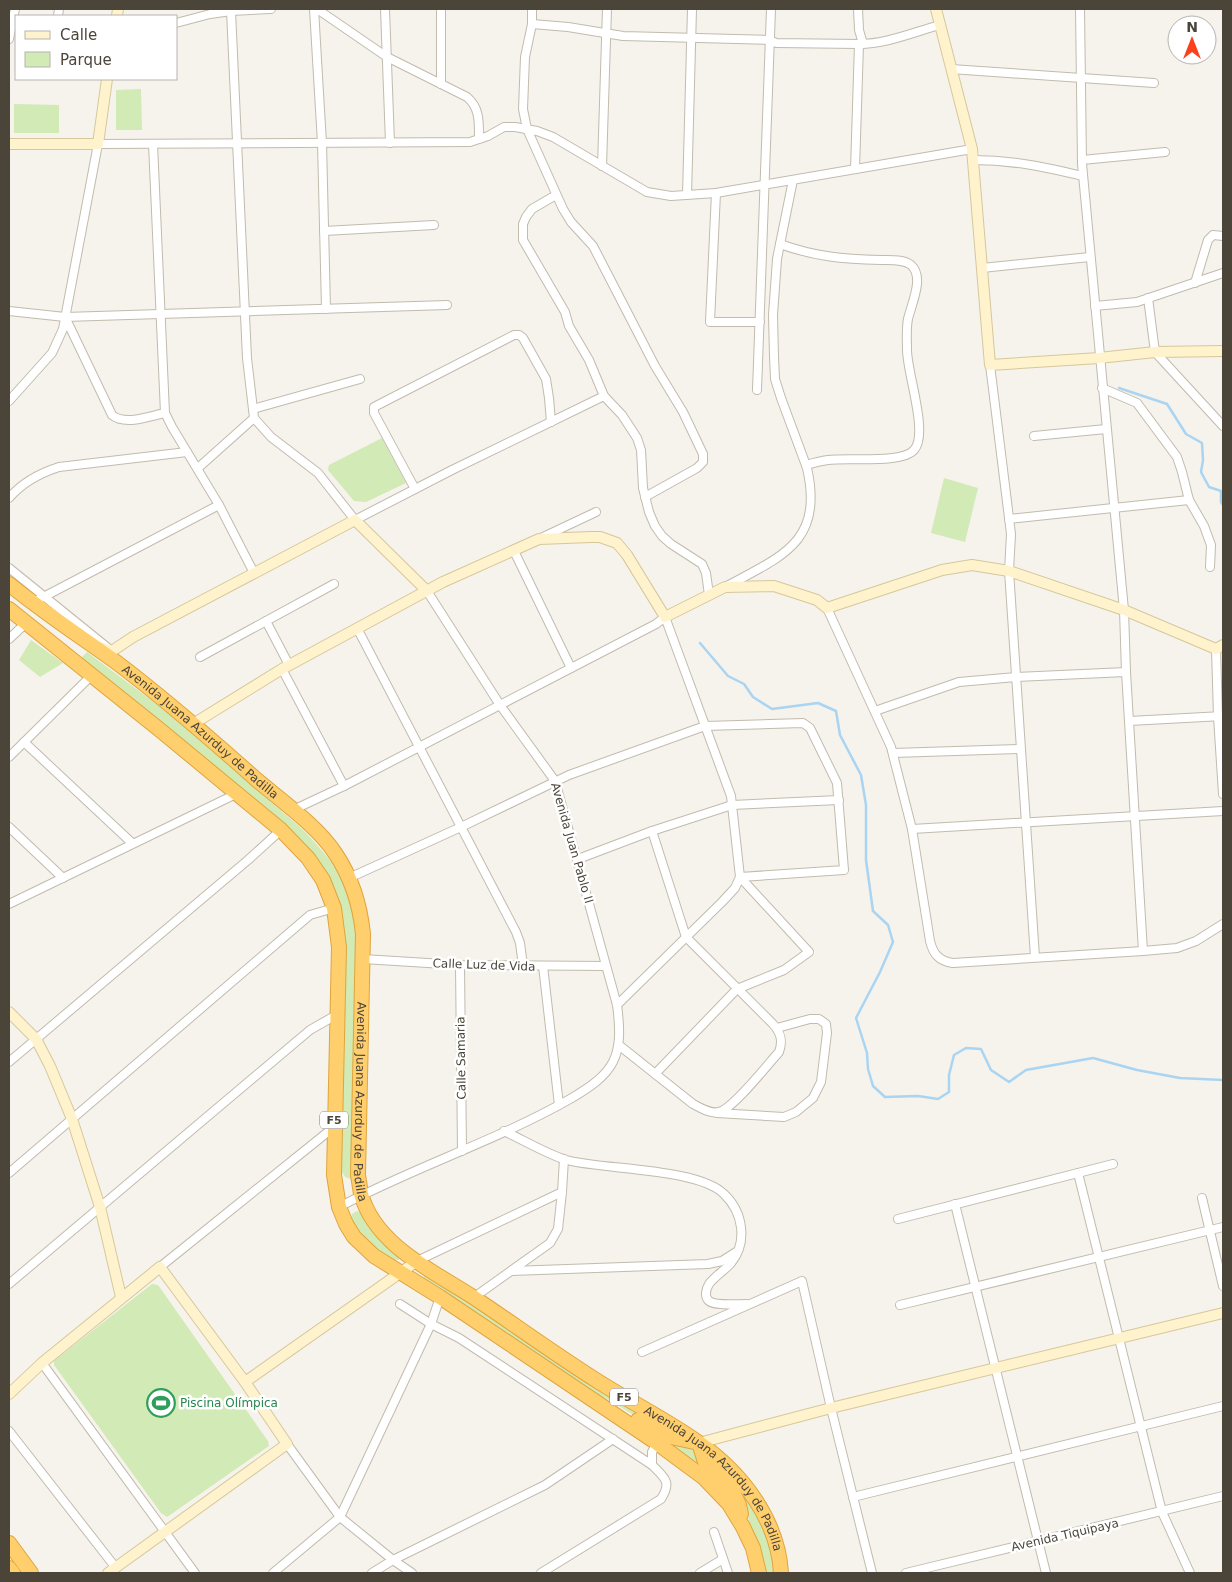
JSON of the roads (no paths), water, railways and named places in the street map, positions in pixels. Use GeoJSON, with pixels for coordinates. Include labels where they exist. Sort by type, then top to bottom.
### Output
{"type":"FeatureCollection","features":[{"type":"Feature","properties":{"kind":"highway","name":"Avenida Juana Azurduy de Padilla"},"geometry":{"type":"LineString","coordinates":[[9,584],[38,600],[52,619],[122,667],[193,724],[293,810],[334,851],[349,878],[361,912],[363,959],[358,1175],[362,1195],[377,1224],[388,1237],[416,1261],[599,1382],[699,1443],[736,1475],[760,1507],[772,1530],[781,1573]]}},
{"type":"Feature","properties":{"kind":"highway","name":"Avenida Juana Azurduy de Padilla"},"geometry":{"type":"LineString","coordinates":[[9,608],[281,830],[299,848],[323,880],[334,908],[338,926],[339,947],[334,1175],[339,1207],[354,1237],[374,1256],[440,1297],[703,1476],[729,1504],[743,1527],[753,1548],[759,1573]]}},
{"type":"Feature","properties":{"kind":"highway"},"geometry":{"type":"LineString","coordinates":[[39,634],[52,619]]}},
{"type":"Feature","properties":{"kind":"highway"},"geometry":{"type":"LineString","coordinates":[[72,660],[87,643]]}},
{"type":"Feature","properties":{"kind":"highway"},"geometry":{"type":"LineString","coordinates":[[590,1400],[618,1408],[666,1436],[699,1443],[705,1462],[736,1498],[743,1527]]}},
{"type":"Feature","properties":{"kind":"highway"},"geometry":{"type":"LineString","coordinates":[[9,1544],[31,1573]]}},
{"type":"Feature","properties":{"kind":"highway"},"geometry":{"type":"LineString","coordinates":[[9,1568],[13,1573]]}},
{"type":"Feature","properties":{"kind":"street"},"geometry":{"type":"LineString","coordinates":[[11,34],[15,9]]}},
{"type":"Feature","properties":{"kind":"street"},"geometry":{"type":"LineString","coordinates":[[195,18],[196,9]]}},
{"type":"Feature","properties":{"kind":"street"},"geometry":{"type":"LineString","coordinates":[[178,22],[231,10],[271,9]]}},
{"type":"Feature","properties":{"kind":"street"},"geometry":{"type":"LineString","coordinates":[[316,9],[388,57],[467,97],[475,105],[479,120],[479,139]]}},
{"type":"Feature","properties":{"kind":"street"},"geometry":{"type":"LineString","coordinates":[[316,9],[322,143],[326,309]]}},
{"type":"Feature","properties":{"kind":"street"},"geometry":{"type":"LineString","coordinates":[[385,9],[390,143]]}},
{"type":"Feature","properties":{"kind":"street"},"geometry":{"type":"LineString","coordinates":[[441,9],[441,84]]}},
{"type":"Feature","properties":{"kind":"street"},"geometry":{"type":"LineString","coordinates":[[532,9],[532,24],[525,57],[524,109],[527,129],[570,222],[593,246],[655,366],[683,412],[703,454],[703,462],[697,468],[645,497]]}},
{"type":"Feature","properties":{"kind":"street"},"geometry":{"type":"LineString","coordinates":[[602,166],[607,9]]}},
{"type":"Feature","properties":{"kind":"street"},"geometry":{"type":"LineString","coordinates":[[687,195],[692,9]]}},
{"type":"Feature","properties":{"kind":"street"},"geometry":{"type":"LineString","coordinates":[[757,390],[772,9]]}},
{"type":"Feature","properties":{"kind":"street"},"geometry":{"type":"LineString","coordinates":[[855,169],[861,44],[858,9]]}},
{"type":"Feature","properties":{"kind":"street"},"geometry":{"type":"LineString","coordinates":[[936,9],[972,149],[990,366],[1011,534],[1010,571],[1020,748],[1035,957]]}},
{"type":"Feature","properties":{"kind":"street"},"geometry":{"type":"LineString","coordinates":[[1080,9],[1083,176],[1124,610],[1126,672],[1144,951]]}},
{"type":"Feature","properties":{"kind":"street"},"geometry":{"type":"LineString","coordinates":[[198,468],[254,418],[244,311],[231,10]]}},
{"type":"Feature","properties":{"kind":"street"},"geometry":{"type":"LineString","coordinates":[[532,24],[568,27],[623,36],[770,40],[776,43],[861,44],[887,40],[940,25]]}},
{"type":"Feature","properties":{"kind":"street"},"geometry":{"type":"LineString","coordinates":[[951,69],[1154,83]]}},
{"type":"Feature","properties":{"kind":"street"},"geometry":{"type":"LineString","coordinates":[[9,401],[52,353],[63,330],[98,144],[106,80]]}},
{"type":"Feature","properties":{"kind":"street"},"geometry":{"type":"LineString","coordinates":[[9,144],[470,142],[504,127],[514,126],[553,138],[647,192],[671,196],[716,193],[972,149]]}},
{"type":"Feature","properties":{"kind":"street"},"geometry":{"type":"LineString","coordinates":[[153,144],[165,413],[219,505],[254,573]]}},
{"type":"Feature","properties":{"kind":"street"},"geometry":{"type":"LineString","coordinates":[[1082,160],[1165,152]]}},
{"type":"Feature","properties":{"kind":"street"},"geometry":{"type":"LineString","coordinates":[[973,160],[1002,160],[1083,176]]}},
{"type":"Feature","properties":{"kind":"street"},"geometry":{"type":"LineString","coordinates":[[293,810],[344,786],[725,587],[778,557],[790,549],[800,538],[806,525],[811,496],[810,482],[806,465],[775,379],[773,314],[780,244],[793,180]]}},
{"type":"Feature","properties":{"kind":"street"},"geometry":{"type":"LineString","coordinates":[[716,193],[710,322],[760,322]]}},
{"type":"Feature","properties":{"kind":"street"},"geometry":{"type":"LineString","coordinates":[[556,195],[532,209],[526,217],[524,240],[565,312],[569,326],[589,360],[604,396],[622,415],[638,438],[641,450],[641,472],[645,497],[652,519],[662,536],[702,564],[706,573],[710,595]]}},
{"type":"Feature","properties":{"kind":"street"},"geometry":{"type":"LineString","coordinates":[[324,231],[434,225]]}},
{"type":"Feature","properties":{"kind":"street"},"geometry":{"type":"LineString","coordinates":[[1195,283],[1208,240],[1213,235],[1223,236]]}},
{"type":"Feature","properties":{"kind":"street"},"geometry":{"type":"LineString","coordinates":[[780,244],[821,256],[906,263],[911,265],[917,276],[907,334],[908,370],[920,432],[915,450],[903,457],[828,460],[806,465]]}},
{"type":"Feature","properties":{"kind":"street"},"geometry":{"type":"LineString","coordinates":[[982,268],[1090,257]]}},
{"type":"Feature","properties":{"kind":"street"},"geometry":{"type":"LineString","coordinates":[[1094,306],[1137,302],[1223,273]]}},
{"type":"Feature","properties":{"kind":"street"},"geometry":{"type":"LineString","coordinates":[[1148,298],[1155,352],[1223,426]]}},
{"type":"Feature","properties":{"kind":"street"},"geometry":{"type":"LineString","coordinates":[[9,311],[65,318],[447,305]]}},
{"type":"Feature","properties":{"kind":"street"},"geometry":{"type":"LineString","coordinates":[[65,318],[112,415],[118,420],[126,420],[165,413]]}},
{"type":"Feature","properties":{"kind":"street"},"geometry":{"type":"LineString","coordinates":[[415,489],[374,413],[374,407],[514,335],[519,335],[523,338],[546,379],[551,422]]}},
{"type":"Feature","properties":{"kind":"street"},"geometry":{"type":"LineString","coordinates":[[990,366],[1155,352],[1223,351]]}},
{"type":"Feature","properties":{"kind":"street"},"geometry":{"type":"LineString","coordinates":[[253,409],[360,379]]}},
{"type":"Feature","properties":{"kind":"street"},"geometry":{"type":"LineString","coordinates":[[1102,388],[1138,402],[1177,457],[1189,500],[1204,526],[1211,545],[1210,567]]}},
{"type":"Feature","properties":{"kind":"street"},"geometry":{"type":"LineString","coordinates":[[112,651],[133,637],[355,520],[604,396]]}},
{"type":"Feature","properties":{"kind":"street","name":"Avenida Juan Pablo II"},"geometry":{"type":"LineString","coordinates":[[254,418],[271,437],[318,473],[355,520],[427,591],[500,705],[555,781],[578,859],[605,966],[617,1005],[620,1024],[620,1046],[614,1061],[600,1079],[585,1090],[559,1105],[339,1207]]}},
{"type":"Feature","properties":{"kind":"street"},"geometry":{"type":"LineString","coordinates":[[1034,436],[1106,429]]}},
{"type":"Feature","properties":{"kind":"street"},"geometry":{"type":"LineString","coordinates":[[9,498],[16,489],[44,471],[58,467],[187,452]]}},
{"type":"Feature","properties":{"kind":"street"},"geometry":{"type":"LineString","coordinates":[[1009,519],[1189,500]]}},
{"type":"Feature","properties":{"kind":"street"},"geometry":{"type":"LineString","coordinates":[[38,600],[219,505]]}},
{"type":"Feature","properties":{"kind":"street"},"geometry":{"type":"LineString","coordinates":[[193,724],[286,667],[442,582],[514,551],[596,512]]}},
{"type":"Feature","properties":{"kind":"street"},"geometry":{"type":"LineString","coordinates":[[539,539],[600,537],[617,543],[627,555],[665,617],[731,796],[740,877],[735,888],[617,1005]]}},
{"type":"Feature","properties":{"kind":"street"},"geometry":{"type":"LineString","coordinates":[[514,551],[571,668]]}},
{"type":"Feature","properties":{"kind":"street"},"geometry":{"type":"LineString","coordinates":[[827,608],[942,570],[972,565],[1010,571],[1124,610],[1220,647],[1223,794]]}},
{"type":"Feature","properties":{"kind":"street"},"geometry":{"type":"LineString","coordinates":[[9,568],[38,600],[112,651]]}},
{"type":"Feature","properties":{"kind":"street"},"geometry":{"type":"LineString","coordinates":[[200,657],[334,584]]}},
{"type":"Feature","properties":{"kind":"street"},"geometry":{"type":"LineString","coordinates":[[725,587],[774,586],[818,600],[827,608],[893,753],[912,829],[930,940],[935,955],[940,960],[953,963],[1177,948],[1196,941],[1223,924]]}},
{"type":"Feature","properties":{"kind":"street"},"geometry":{"type":"LineString","coordinates":[[266,621],[286,667],[344,786]]}},
{"type":"Feature","properties":{"kind":"street"},"geometry":{"type":"LineString","coordinates":[[9,637],[26,623]]}},
{"type":"Feature","properties":{"kind":"street"},"geometry":{"type":"LineString","coordinates":[[357,628],[516,932],[520,943],[523,966]]}},
{"type":"Feature","properties":{"kind":"street"},"geometry":{"type":"LineString","coordinates":[[87,643],[112,651]]}},
{"type":"Feature","properties":{"kind":"street"},"geometry":{"type":"LineString","coordinates":[[875,711],[959,682],[1016,677],[1126,672]]}},
{"type":"Feature","properties":{"kind":"street"},"geometry":{"type":"LineString","coordinates":[[9,757],[91,676]]}},
{"type":"Feature","properties":{"kind":"street"},"geometry":{"type":"LineString","coordinates":[[1129,721],[1220,716]]}},
{"type":"Feature","properties":{"kind":"street"},"geometry":{"type":"LineString","coordinates":[[349,878],[461,827],[555,781],[705,726],[803,723],[810,728],[838,784],[844,870],[740,877]]}},
{"type":"Feature","properties":{"kind":"street"},"geometry":{"type":"LineString","coordinates":[[24,742],[132,843]]}},
{"type":"Feature","properties":{"kind":"street"},"geometry":{"type":"LineString","coordinates":[[893,753],[1020,748]]}},
{"type":"Feature","properties":{"kind":"street"},"geometry":{"type":"LineString","coordinates":[[9,904],[236,794]]}},
{"type":"Feature","properties":{"kind":"street"},"geometry":{"type":"LineString","coordinates":[[578,859],[652,831],[732,805],[839,800]]}},
{"type":"Feature","properties":{"kind":"street"},"geometry":{"type":"LineString","coordinates":[[912,829],[1223,811]]}},
{"type":"Feature","properties":{"kind":"street"},"geometry":{"type":"LineString","coordinates":[[9,827],[63,878]]}},
{"type":"Feature","properties":{"kind":"street"},"geometry":{"type":"LineString","coordinates":[[9,1062],[281,830]]}},
{"type":"Feature","properties":{"kind":"street"},"geometry":{"type":"LineString","coordinates":[[652,831],[686,937],[777,1028],[782,1039],[779,1052],[728,1107],[716,1113]]}},
{"type":"Feature","properties":{"kind":"street"},"geometry":{"type":"LineString","coordinates":[[654,1074],[736,989],[784,970],[809,952],[740,877]]}},
{"type":"Feature","properties":{"kind":"street"},"geometry":{"type":"LineString","coordinates":[[9,1172],[310,915],[334,908]]}},
{"type":"Feature","properties":{"kind":"street","name":"Calle Luz de Vida"},"geometry":{"type":"LineString","coordinates":[[363,959],[460,965],[605,966]]}},
{"type":"Feature","properties":{"kind":"street","name":"Calle Samaria"},"geometry":{"type":"LineString","coordinates":[[460,965],[462,1151]]}},
{"type":"Feature","properties":{"kind":"street"},"geometry":{"type":"LineString","coordinates":[[543,966],[559,1105]]}},
{"type":"Feature","properties":{"kind":"street"},"geometry":{"type":"LineString","coordinates":[[9,1012],[36,1039],[50,1066],[72,1119],[100,1207],[121,1297]]}},
{"type":"Feature","properties":{"kind":"street"},"geometry":{"type":"LineString","coordinates":[[9,1284],[310,1030],[338,1014]]}},
{"type":"Feature","properties":{"kind":"street"},"geometry":{"type":"LineString","coordinates":[[620,1046],[693,1104],[704,1110],[716,1113],[784,1117],[796,1112],[813,1098],[821,1082],[827,1033],[826,1024],[819,1018],[810,1018],[777,1028]]}},
{"type":"Feature","properties":{"kind":"street"},"geometry":{"type":"LineString","coordinates":[[9,1394],[42,1363],[121,1297],[334,1127]]}},
{"type":"Feature","properties":{"kind":"street"},"geometry":{"type":"LineString","coordinates":[[504,1131],[564,1159],[592,1166],[677,1175],[705,1183],[724,1193],[734,1206],[740,1222],[742,1236],[738,1252],[732,1261],[710,1283],[706,1290],[706,1298],[710,1302],[718,1304],[750,1304]]}},
{"type":"Feature","properties":{"kind":"street"},"geometry":{"type":"LineString","coordinates":[[473,1298],[550,1243],[558,1229],[564,1159]]}},
{"type":"Feature","properties":{"kind":"street"},"geometry":{"type":"LineString","coordinates":[[898,1219],[1113,1164]]}},
{"type":"Feature","properties":{"kind":"street"},"geometry":{"type":"LineString","coordinates":[[1078,1173],[1162,1512],[1190,1573]]}},
{"type":"Feature","properties":{"kind":"street"},"geometry":{"type":"LineString","coordinates":[[245,1382],[416,1261],[562,1192]]}},
{"type":"Feature","properties":{"kind":"street"},"geometry":{"type":"LineString","coordinates":[[1202,1198],[1223,1286]]}},
{"type":"Feature","properties":{"kind":"street"},"geometry":{"type":"LineString","coordinates":[[955,1204],[1046,1573]]}},
{"type":"Feature","properties":{"kind":"street"},"geometry":{"type":"LineString","coordinates":[[900,1305],[1223,1227]]}},
{"type":"Feature","properties":{"kind":"street"},"geometry":{"type":"LineString","coordinates":[[511,1271],[708,1264],[722,1261],[738,1252]]}},
{"type":"Feature","properties":{"kind":"street"},"geometry":{"type":"LineString","coordinates":[[160,1267],[245,1382],[340,1517],[412,1573]]}},
{"type":"Feature","properties":{"kind":"street"},"geometry":{"type":"LineString","coordinates":[[642,1352],[802,1281],[872,1573]]}},
{"type":"Feature","properties":{"kind":"street"},"geometry":{"type":"LineString","coordinates":[[278,1572],[340,1517],[431,1324],[440,1297]]}},
{"type":"Feature","properties":{"kind":"street"},"geometry":{"type":"LineString","coordinates":[[400,1304],[431,1324],[459,1338],[613,1439],[652,1465],[667,1482],[667,1489],[661,1499],[541,1573]]}},
{"type":"Feature","properties":{"kind":"street"},"geometry":{"type":"LineString","coordinates":[[699,1443],[831,1408],[1223,1314]]}},
{"type":"Feature","properties":{"kind":"street"},"geometry":{"type":"LineString","coordinates":[[42,1363],[195,1573]]}},
{"type":"Feature","properties":{"kind":"street"},"geometry":{"type":"LineString","coordinates":[[853,1497],[1223,1406]]}},
{"type":"Feature","properties":{"kind":"street"},"geometry":{"type":"LineString","coordinates":[[9,1431],[112,1570],[287,1444]]}},
{"type":"Feature","properties":{"kind":"street"},"geometry":{"type":"LineString","coordinates":[[372,1573],[393,1560],[545,1485],[613,1439]]}},
{"type":"Feature","properties":{"kind":"street"},"geometry":{"type":"LineString","coordinates":[[652,1465],[652,1452],[657,1443]]}},
{"type":"Feature","properties":{"kind":"street","name":"Avenida Tiquipaya"},"geometry":{"type":"LineString","coordinates":[[906,1573],[1223,1496]]}},
{"type":"Feature","properties":{"kind":"street"},"geometry":{"type":"LineString","coordinates":[[714,1532],[728,1573]]}},
{"type":"Feature","properties":{"kind":"street"},"geometry":{"type":"LineString","coordinates":[[700,1573],[724,1559]]}},
{"type":"Feature","properties":{"kind":"waterway"},"geometry":{"type":"LineString","coordinates":[[1119,388],[1167,404],[1186,434],[1202,443],[1203,460],[1201,472],[1209,487],[1221,491],[1221,502],[1223,505]]}},
{"type":"Feature","properties":{"kind":"waterway"},"geometry":{"type":"LineString","coordinates":[[700,643],[728,676],[744,684],[753,697],[772,709],[818,703],[836,711],[840,735],[861,775],[866,805],[866,860],[873,911],[888,925],[893,942],[856,1018],[867,1053],[868,1069],[873,1086],[885,1097],[918,1096],[938,1099],[949,1092],[949,1075],[954,1055],[966,1048],[981,1049],[991,1070],[1009,1082],[1026,1070],[1093,1058],[1137,1070],[1180,1078],[1223,1080]]}},
{"type":"Feature","properties":{"kind":"place","name":"Piscina Olímpica"},"geometry":{"type":"Point","coordinates":[161,1403]}}]}
